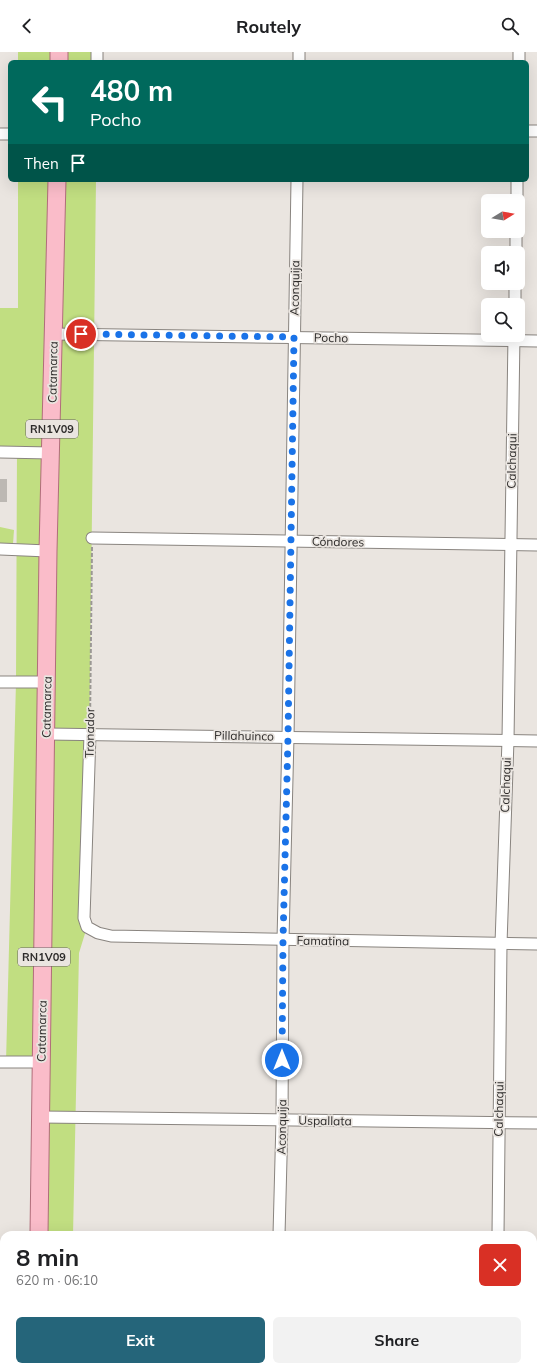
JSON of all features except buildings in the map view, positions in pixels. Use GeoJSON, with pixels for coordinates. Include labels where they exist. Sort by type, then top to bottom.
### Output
{"type":"FeatureCollection","features":[{"type":"Feature","properties":{"kind":"main road","name":"Catamarca"},"geometry":{"type":"LineString","coordinates":[[39,1231],[47,734],[48,550],[57,182]]}},
{"type":"Feature","properties":{"kind":"street","name":"Aconquija"},"geometry":{"type":"LineString","coordinates":[[279,1231],[297,182]]}},
{"type":"Feature","properties":{"kind":"street"},"geometry":{"type":"LineString","coordinates":[[517,182],[517,194]]}},
{"type":"Feature","properties":{"kind":"street","name":"Pocho"},"geometry":{"type":"LineString","coordinates":[[54,334],[481,338]]}},
{"type":"Feature","properties":{"kind":"street","name":"Pocho"},"geometry":{"type":"LineString","coordinates":[[525,339],[537,341]]}},
{"type":"Feature","properties":{"kind":"street","name":"Calchaqui"},"geometry":{"type":"LineString","coordinates":[[498,1231],[501,944],[508,740],[514,342]]}},
{"type":"Feature","properties":{"kind":"street"},"geometry":{"type":"LineString","coordinates":[[0,452],[51,453]]}},
{"type":"Feature","properties":{"kind":"street","name":"Cóndores"},"geometry":{"type":"LineString","coordinates":[[92,538],[537,545]]}},
{"type":"Feature","properties":{"kind":"street"},"geometry":{"type":"LineString","coordinates":[[0,549],[48,550]]}},
{"type":"Feature","properties":{"kind":"street"},"geometry":{"type":"LineString","coordinates":[[0,682],[47,682]]}},
{"type":"Feature","properties":{"kind":"street","name":"Pillahuinco"},"geometry":{"type":"LineString","coordinates":[[47,734],[537,741]]}},
{"type":"Feature","properties":{"kind":"street","name":"Tronador"},"geometry":{"type":"LineString","coordinates":[[87,927],[84,918],[90,734]]}},
{"type":"Feature","properties":{"kind":"street","name":"Famatina"},"geometry":{"type":"LineString","coordinates":[[87,927],[98,933],[111,936],[537,944]]}},
{"type":"Feature","properties":{"kind":"street"},"geometry":{"type":"LineString","coordinates":[[0,1062],[42,1062]]}},
{"type":"Feature","properties":{"kind":"street","name":"Uspallata"},"geometry":{"type":"LineString","coordinates":[[41,1117],[537,1123]]}},
{"type":"Feature","properties":{"kind":"path","name":"Tronador"},"geometry":{"type":"LineString","coordinates":[[90,734],[92,538]]}},
{"type":"Feature","properties":{"kind":"green space"},"geometry":{"type":"Polygon","coordinates":[[[18,52],[97,52],[97,60],[18,60],[18,52]]]}},
{"type":"Feature","properties":{"kind":"green space"},"geometry":{"type":"Polygon","coordinates":[[[18,182],[96,182],[87,927],[79,953],[73,1231],[39,1231],[42,1063],[6,1062],[16,682],[17,449],[0,448],[0,308],[18,308],[18,182]]]}},
{"type":"Feature","properties":{"kind":"green space"},"geometry":{"type":"Polygon","coordinates":[[[0,527],[14,530],[13,544],[0,543],[0,527]]]}},
{"type":"Feature","properties":{"kind":"route"},"geometry":{"type":"LineString","coordinates":[[81,334],[294,337],[282,1060]]}}]}
